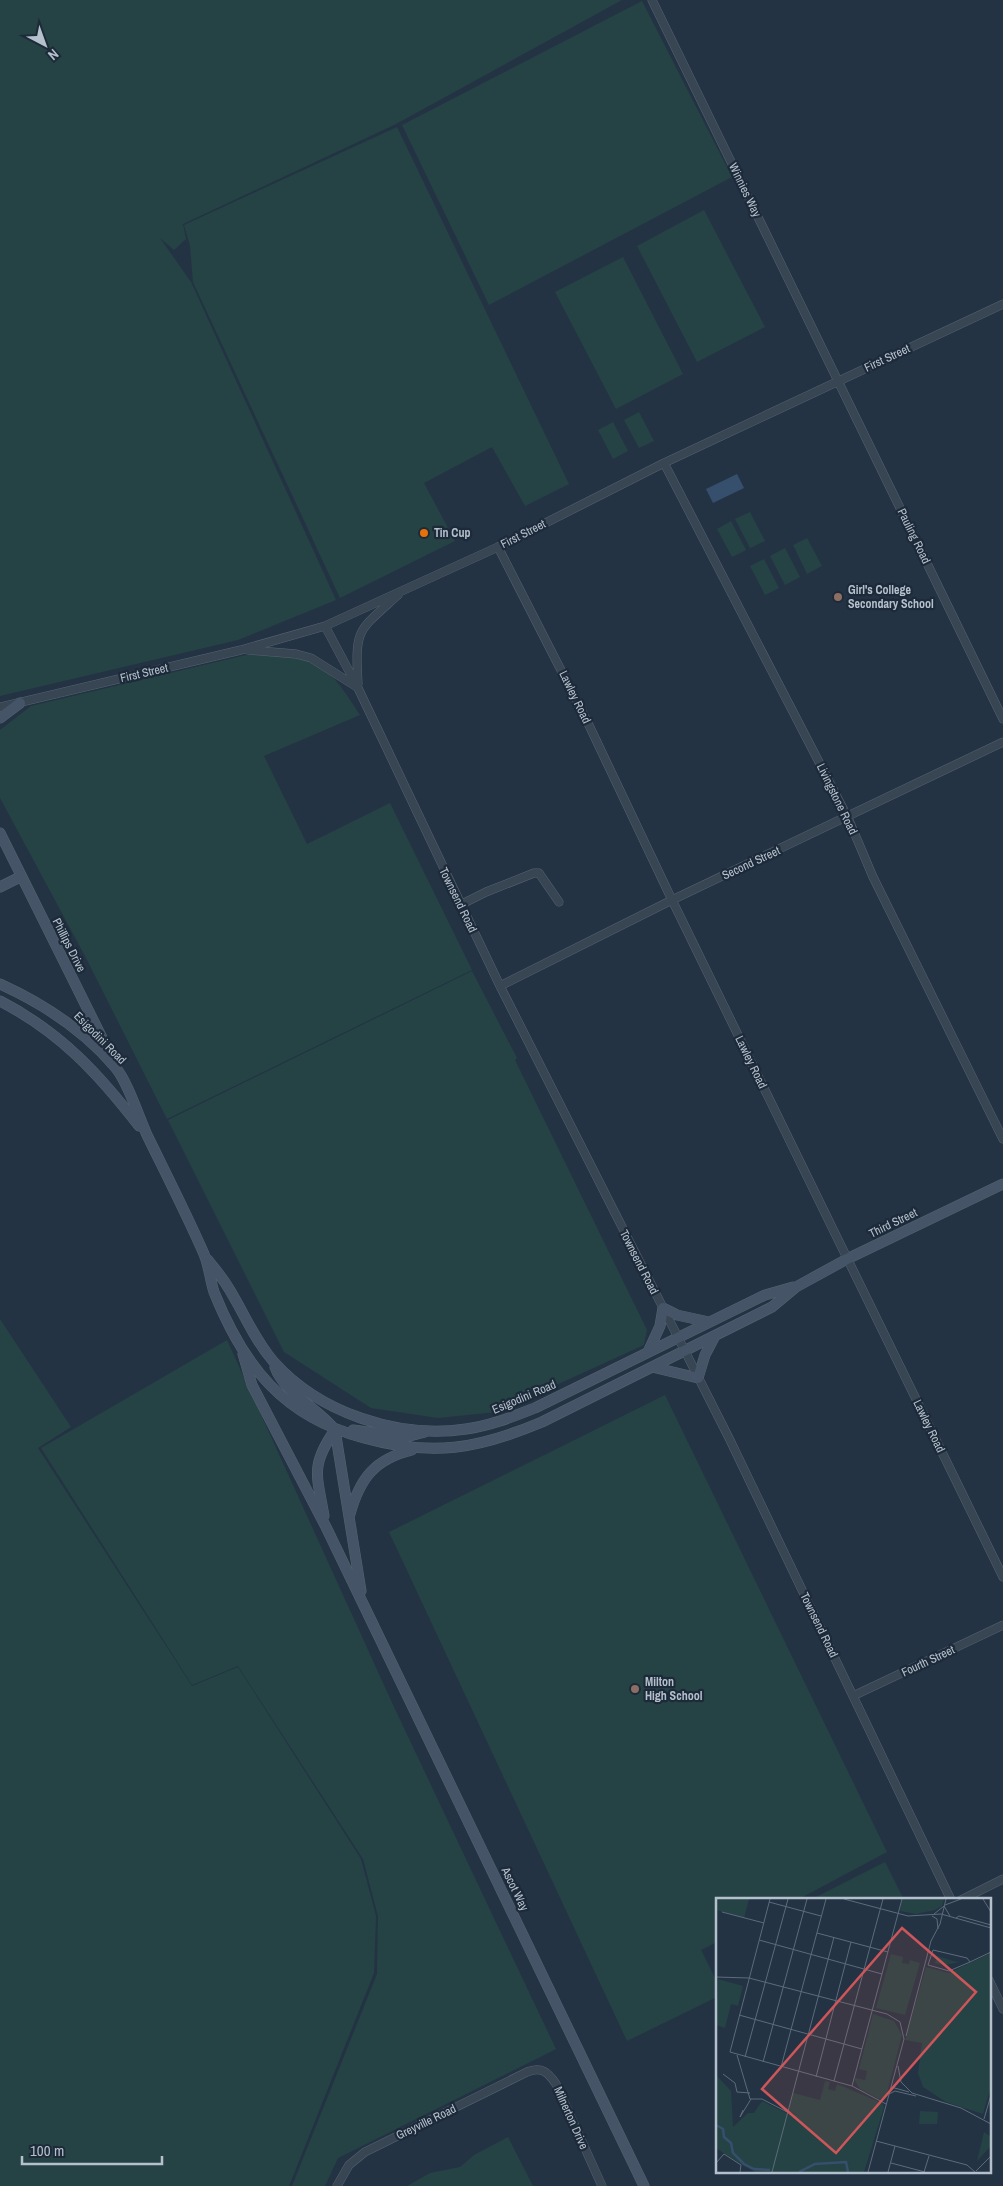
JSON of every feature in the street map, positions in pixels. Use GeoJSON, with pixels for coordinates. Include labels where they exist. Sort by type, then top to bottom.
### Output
{"type":"FeatureCollection","features":[{"type":"Feature","properties":{"kind":"main road"},"geometry":{"type":"LineString","coordinates":[[0,718],[20,703]]}},
{"type":"Feature","properties":{"kind":"main road","name":"Phillips Drive"},"geometry":{"type":"LineString","coordinates":[[0,833],[20,877],[117,1068]]}},
{"type":"Feature","properties":{"kind":"main road"},"geometry":{"type":"LineString","coordinates":[[0,887],[20,877]]}},
{"type":"Feature","properties":{"kind":"main road","name":"Esigodini Road"},"geometry":{"type":"LineString","coordinates":[[0,984],[35,999],[57,1013],[117,1068],[205,1256],[214,1290],[240,1346],[276,1392],[312,1419],[335,1430],[388,1445],[448,1449],[503,1439],[684,1351]]}},
{"type":"Feature","properties":{"kind":"main road","name":"Esigodini Road"},"geometry":{"type":"LineString","coordinates":[[0,1002],[25,1014],[62,1040],[107,1085],[150,1140]]}},
{"type":"Feature","properties":{"kind":"main road","name":"Third Street"},"geometry":{"type":"LineString","coordinates":[[677,1337],[765,1295],[796,1286],[847,1259],[1003,1184]]}},
{"type":"Feature","properties":{"kind":"main road","name":"Esigodini Road"},"geometry":{"type":"LineString","coordinates":[[205,1256],[227,1284],[255,1338],[274,1362],[306,1391],[338,1409],[389,1426],[426,1431],[467,1429],[499,1422],[534,1408],[677,1337]]}},
{"type":"Feature","properties":{"kind":"main road","name":"Third Street"},"geometry":{"type":"LineString","coordinates":[[684,1351],[772,1307],[796,1286]]}},
{"type":"Feature","properties":{"kind":"main road"},"geometry":{"type":"LineString","coordinates":[[648,1352],[660,1326],[663,1308],[695,1320],[709,1322]]}},
{"type":"Feature","properties":{"kind":"main road"},"geometry":{"type":"LineString","coordinates":[[652,1367],[698,1378],[705,1355],[715,1336]]}},
{"type":"Feature","properties":{"kind":"main road"},"geometry":{"type":"LineString","coordinates":[[240,1346],[252,1385],[326,1527]]}},
{"type":"Feature","properties":{"kind":"main road"},"geometry":{"type":"LineString","coordinates":[[274,1362],[278,1374],[288,1387],[326,1418],[335,1430],[363,1604]]}},
{"type":"Feature","properties":{"kind":"main road"},"geometry":{"type":"LineString","coordinates":[[326,1527],[317,1478],[317,1462],[320,1451],[335,1430]]}},
{"type":"Feature","properties":{"kind":"main road"},"geometry":{"type":"LineString","coordinates":[[335,1430],[406,1437],[426,1431]]}},
{"type":"Feature","properties":{"kind":"main road"},"geometry":{"type":"LineString","coordinates":[[348,1518],[354,1498],[364,1480],[375,1467],[393,1455],[420,1448]]}},
{"type":"Feature","properties":{"kind":"main road","name":"Ascot Way"},"geometry":{"type":"LineString","coordinates":[[326,1527],[644,2186]]}},
{"type":"Feature","properties":{"kind":"street","name":"Winnies Way"},"geometry":{"type":"LineString","coordinates":[[652,0],[839,380]]}},
{"type":"Feature","properties":{"kind":"street","name":"First Street"},"geometry":{"type":"LineString","coordinates":[[0,707],[241,650],[325,626],[498,546],[664,463],[1003,304]]}},
{"type":"Feature","properties":{"kind":"street","name":"Pauling Road"},"geometry":{"type":"LineString","coordinates":[[839,380],[1003,719]]}},
{"type":"Feature","properties":{"kind":"street","name":"Livingstone Road"},"geometry":{"type":"LineString","coordinates":[[664,463],[848,818],[873,877],[1003,1139]]}},
{"type":"Feature","properties":{"kind":"street","name":"Lawley Road"},"geometry":{"type":"LineString","coordinates":[[498,546],[583,713],[672,900],[1003,1577]]}},
{"type":"Feature","properties":{"kind":"street"},"geometry":{"type":"LineString","coordinates":[[358,688],[356,654],[358,634],[365,625],[403,590]]}},
{"type":"Feature","properties":{"kind":"street","name":"Townsend Road"},"geometry":{"type":"LineString","coordinates":[[325,626],[358,688],[500,986],[698,1378],[950,1898]]}},
{"type":"Feature","properties":{"kind":"street"},"geometry":{"type":"LineString","coordinates":[[241,650],[296,654],[311,658],[358,688]]}},
{"type":"Feature","properties":{"kind":"street","name":"Second Street"},"geometry":{"type":"LineString","coordinates":[[500,986],[672,900],[848,818],[1003,742]]}},
{"type":"Feature","properties":{"kind":"street"},"geometry":{"type":"LineString","coordinates":[[460,905],[486,892],[534,873],[539,873],[559,902]]}},
{"type":"Feature","properties":{"kind":"street","name":"Fourth Street"},"geometry":{"type":"LineString","coordinates":[[853,1696],[1003,1625]]}},
{"type":"Feature","properties":{"kind":"street"},"geometry":{"type":"LineString","coordinates":[[965,1898],[1003,1879]]}},
{"type":"Feature","properties":{"kind":"street"},"geometry":{"type":"LineString","coordinates":[[990,1982],[1003,2008]]}},
{"type":"Feature","properties":{"kind":"street","name":"Milnerton Drive"},"geometry":{"type":"LineString","coordinates":[[526,2072],[539,2068],[556,2084],[602,2186]]}},
{"type":"Feature","properties":{"kind":"street","name":"Greyville Road"},"geometry":{"type":"LineString","coordinates":[[338,2186],[350,2165],[365,2152],[526,2072]]}},
{"type":"Feature","properties":{"kind":"green space"},"geometry":{"type":"Polygon","coordinates":[[[0,0],[622,0],[396,124],[183,224],[186,239],[174,250],[160,238],[191,282],[336,600],[238,640],[0,696],[0,0]]]}},
{"type":"Feature","properties":{"kind":"green space"},"geometry":{"type":"Polygon","coordinates":[[[642,1],[732,177],[489,305],[402,125],[642,1]]]}},
{"type":"Feature","properties":{"kind":"green space"},"geometry":{"type":"Polygon","coordinates":[[[397,127],[569,484],[525,506],[492,447],[424,483],[455,541],[340,598],[193,282],[190,246],[184,225],[397,127]]]}},
{"type":"Feature","properties":{"kind":"green space"},"geometry":{"type":"Polygon","coordinates":[[[704,210],[765,327],[697,362],[637,246],[704,210]]]}},
{"type":"Feature","properties":{"kind":"green space"},"geometry":{"type":"Polygon","coordinates":[[[623,257],[683,374],[616,409],[555,292],[623,257]]]}},
{"type":"Feature","properties":{"kind":"green space"},"geometry":{"type":"Polygon","coordinates":[[[639,412],[654,441],[639,448],[624,420],[639,412]]]}},
{"type":"Feature","properties":{"kind":"green space"},"geometry":{"type":"Polygon","coordinates":[[[613,422],[628,451],[613,459],[598,430],[613,422]]]}},
{"type":"Feature","properties":{"kind":"green space"},"geometry":{"type":"Polygon","coordinates":[[[750,512],[765,541],[750,548],[735,519],[750,512]]]}},
{"type":"Feature","properties":{"kind":"green space"},"geometry":{"type":"Polygon","coordinates":[[[731,521],[746,550],[732,557],[717,529],[731,521]]]}},
{"type":"Feature","properties":{"kind":"green space"},"geometry":{"type":"Polygon","coordinates":[[[807,538],[822,566],[807,574],[793,545],[807,538]]]}},
{"type":"Feature","properties":{"kind":"green space"},"geometry":{"type":"Polygon","coordinates":[[[785,548],[800,577],[785,585],[770,556],[785,548]]]}},
{"type":"Feature","properties":{"kind":"green space"},"geometry":{"type":"Polygon","coordinates":[[[764,559],[779,588],[765,595],[750,566],[764,559]]]}},
{"type":"Feature","properties":{"kind":"green space"},"geometry":{"type":"Polygon","coordinates":[[[246,655],[293,656],[316,662],[338,683],[360,715],[264,756],[307,844],[390,803],[472,970],[167,1119],[85,956],[0,798],[0,730],[31,706],[246,655]]]}},
{"type":"Feature","properties":{"kind":"green space"},"geometry":{"type":"Polygon","coordinates":[[[472,971],[517,1058],[515,1060],[647,1330],[644,1345],[497,1412],[438,1418],[371,1408],[284,1352],[168,1120],[472,971]]]}},
{"type":"Feature","properties":{"kind":"green space"},"geometry":{"type":"Polygon","coordinates":[[[0,1319],[71,1427],[38,1448],[192,1686],[238,1667],[361,1859],[376,1916],[374,1973],[289,2186],[0,2186],[0,1319]]]}},
{"type":"Feature","properties":{"kind":"green space"},"geometry":{"type":"Polygon","coordinates":[[[227,1340],[394,1707],[556,2049],[338,2158],[325,2186],[292,2186],[377,1974],[378,1916],[363,1859],[238,1666],[192,1685],[41,1448],[227,1340]]]}},
{"type":"Feature","properties":{"kind":"green space","name":"Milton High School"},"geometry":{"type":"Polygon","coordinates":[[[665,1395],[887,1852],[801,1898],[716,1898],[716,1942],[701,1950],[716,1980],[716,1997],[627,2041],[389,1532],[665,1395]]]}},
{"type":"Feature","properties":{"kind":"green space"},"geometry":{"type":"Polygon","coordinates":[[[885,1862],[903,1898],[814,1898],[885,1862]]]}},
{"type":"Feature","properties":{"kind":"green space"},"geometry":{"type":"Polygon","coordinates":[[[508,2137],[533,2186],[407,2186],[430,2173],[460,2167],[474,2155],[508,2137]]]}},
{"type":"Feature","properties":{"kind":"water"},"geometry":{"type":"Polygon","coordinates":[[[737,474],[744,488],[713,503],[706,489],[737,474]]]}},
{"type":"Feature","properties":{"kind":"place","name":"Tin Cup"},"geometry":{"type":"Point","coordinates":[424,533]}},
{"type":"Feature","properties":{"kind":"place","name":"Girl's College Secondary School"},"geometry":{"type":"Point","coordinates":[838,597]}},
{"type":"Feature","properties":{"kind":"place","name":"Milton High School"},"geometry":{"type":"Point","coordinates":[635,1689]}}]}
